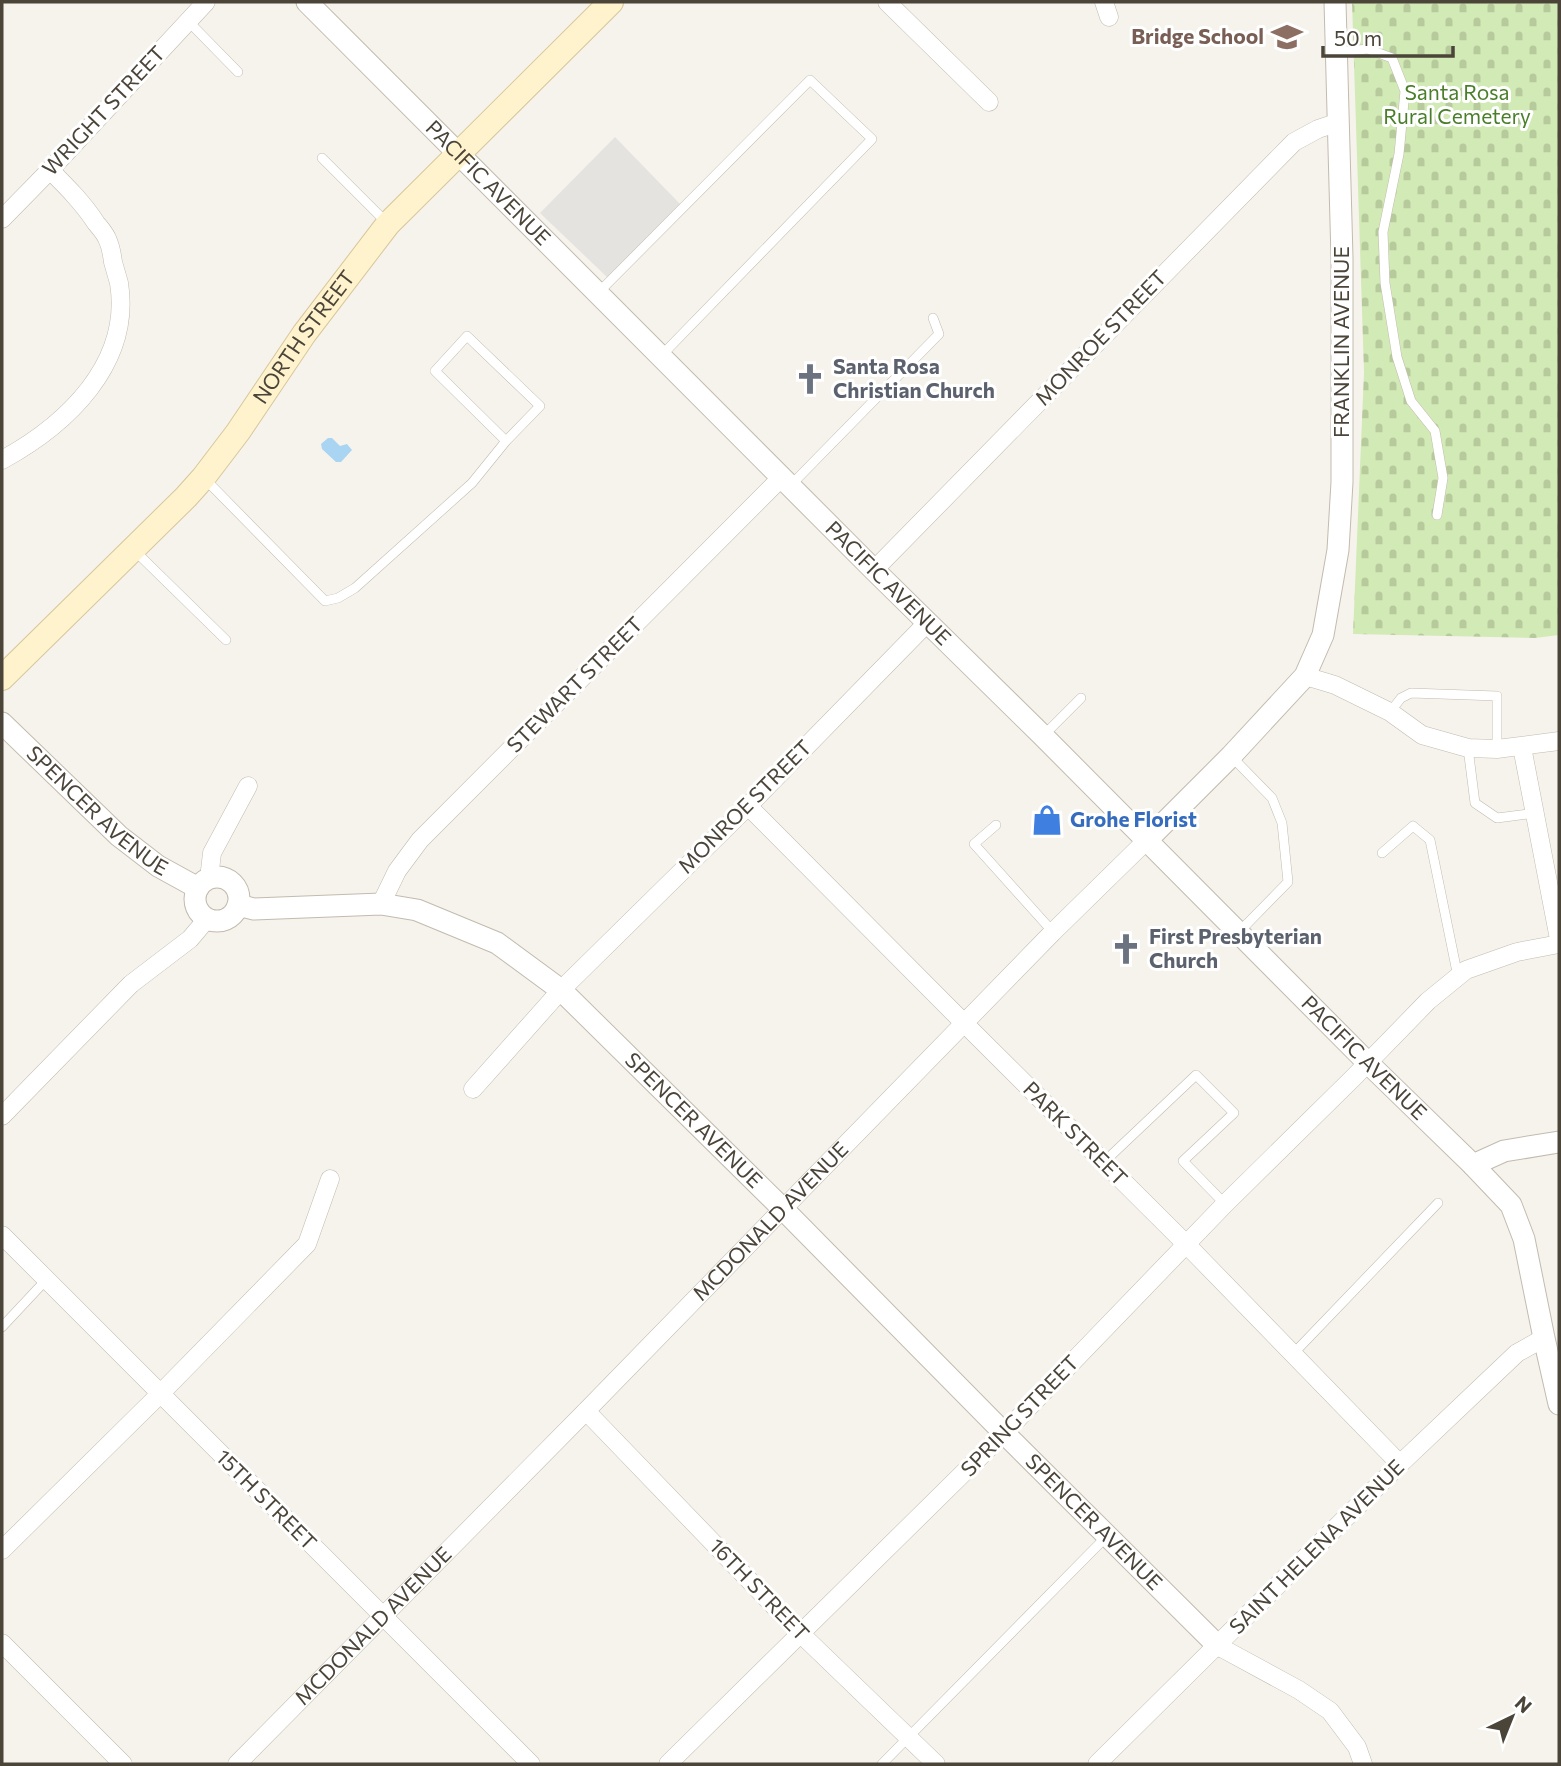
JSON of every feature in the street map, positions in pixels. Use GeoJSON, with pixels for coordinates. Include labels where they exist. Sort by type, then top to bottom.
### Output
{"type":"FeatureCollection","features":[{"type":"Feature","properties":{"kind":"main road","name":"NORTH STREET"},"geometry":{"type":"LineString","coordinates":[[2,678],[203,478],[238,432],[312,323],[388,224],[611,2]]}},
{"type":"Feature","properties":{"kind":"street","name":"WRIGHT STREET"},"geometry":{"type":"LineString","coordinates":[[2,219],[206,2]]}},
{"type":"Feature","properties":{"kind":"street","name":"PACIFIC AVENUE"},"geometry":{"type":"LineString","coordinates":[[307,2],[1511,1205],[1524,1239],[1559,1404]]}},
{"type":"Feature","properties":{"kind":"street"},"geometry":{"type":"LineString","coordinates":[[887,2],[989,102]]}},
{"type":"Feature","properties":{"kind":"street","name":"FRANKLIN AVENUE"},"geometry":{"type":"LineString","coordinates":[[1305,676],[1323,635],[1338,550],[1342,482],[1342,258],[1335,2]]}},
{"type":"Feature","properties":{"kind":"street","name":"MONROE STREET"},"geometry":{"type":"LineString","coordinates":[[874,570],[1294,142],[1318,129],[1339,122]]}},
{"type":"Feature","properties":{"kind":"street"},"geometry":{"type":"LineString","coordinates":[[2,460],[42,435],[80,401],[103,368],[112,350],[117,330],[119,284],[108,239],[83,202],[50,170]]}},
{"type":"Feature","properties":{"kind":"street","name":"STEWART STREET"},"geometry":{"type":"LineString","coordinates":[[381,904],[397,871],[421,840],[786,481]]}},
{"type":"Feature","properties":{"kind":"street","name":"MONROE STREET"},"geometry":{"type":"LineString","coordinates":[[472,1089],[561,990],[748,806],[928,622]]}},
{"type":"Feature","properties":{"kind":"street"},"geometry":{"type":"LineString","coordinates":[[1305,676],[1335,685],[1390,712],[1422,735],[1468,748],[1497,749],[1559,741]]}},
{"type":"Feature","properties":{"kind":"street","name":"MCDONALD AVENUE"},"geometry":{"type":"LineString","coordinates":[[237,1764],[586,1412],[1053,932],[1231,756],[1305,676]]}},
{"type":"Feature","properties":{"kind":"street","name":"SPENCER AVENUE"},"geometry":{"type":"LineString","coordinates":[[2,723],[120,836],[158,866],[203,884]]}},
{"type":"Feature","properties":{"kind":"street"},"geometry":{"type":"LineString","coordinates":[[1522,747],[1559,942]]}},
{"type":"Feature","properties":{"kind":"street"},"geometry":{"type":"LineString","coordinates":[[203,884],[222,878],[233,886],[239,898],[231,916],[219,921],[207,919],[197,909],[195,902],[212,853],[248,786]]}},
{"type":"Feature","properties":{"kind":"street","name":"PARK STREET"},"geometry":{"type":"LineString","coordinates":[[748,806],[1186,1244],[1400,1464]]}},
{"type":"Feature","properties":{"kind":"street","name":"SPENCER AVENUE"},"geometry":{"type":"LineString","coordinates":[[238,905],[254,909],[381,904],[417,909],[497,943],[561,990],[1218,1646]]}},
{"type":"Feature","properties":{"kind":"street"},"geometry":{"type":"LineString","coordinates":[[2,1116],[131,984],[190,939],[207,919]]}},
{"type":"Feature","properties":{"kind":"street","name":"SPRING STREET"},"geometry":{"type":"LineString","coordinates":[[668,1764],[1004,1433],[1225,1204],[1428,1001],[1466,970],[1517,952],[1559,942]]}},
{"type":"Feature","properties":{"kind":"street"},"geometry":{"type":"LineString","coordinates":[[1473,1165],[1504,1151],[1559,1142]]}},
{"type":"Feature","properties":{"kind":"street"},"geometry":{"type":"LineString","coordinates":[[2,1550],[307,1244],[330,1179]]}},
{"type":"Feature","properties":{"kind":"street","name":"15TH STREET"},"geometry":{"type":"LineString","coordinates":[[2,1235],[531,1764]]}},
{"type":"Feature","properties":{"kind":"street","name":"SAINT HELENA AVENUE"},"geometry":{"type":"LineString","coordinates":[[1097,1764],[1400,1464],[1517,1353],[1544,1338]]}},
{"type":"Feature","properties":{"kind":"street","name":"16TH STREET"},"geometry":{"type":"LineString","coordinates":[[586,1412],[801,1634],[936,1764]]}},
{"type":"Feature","properties":{"kind":"street"},"geometry":{"type":"LineString","coordinates":[[2,1643],[123,1764]]}},
{"type":"Feature","properties":{"kind":"street"},"geometry":{"type":"LineString","coordinates":[[1218,1646],[1299,1690],[1330,1711],[1357,1747],[1363,1764]]}},
{"type":"Feature","properties":{"kind":"lane"},"geometry":{"type":"LineString","coordinates":[[188,21],[238,72]]}},
{"type":"Feature","properties":{"kind":"lane"},"geometry":{"type":"LineString","coordinates":[[1337,52],[1368,49],[1392,58],[1405,91],[1399,154],[1383,232],[1385,283],[1397,357],[1411,401],[1435,431],[1443,478],[1437,515]]}},
{"type":"Feature","properties":{"kind":"lane"},"geometry":{"type":"LineString","coordinates":[[598,293],[810,80],[872,139],[661,356]]}},
{"type":"Feature","properties":{"kind":"lane"},"geometry":{"type":"LineString","coordinates":[[322,158],[388,224]]}},
{"type":"Feature","properties":{"kind":"lane"},"geometry":{"type":"LineString","coordinates":[[786,481],[939,334],[933,318]]}},
{"type":"Feature","properties":{"kind":"lane"},"geometry":{"type":"LineString","coordinates":[[203,478],[325,601],[338,598],[355,588],[472,483],[506,441],[540,406],[467,336],[435,371],[506,441]]}},
{"type":"Feature","properties":{"kind":"lane"},"geometry":{"type":"LineString","coordinates":[[133,549],[226,640]]}},
{"type":"Feature","properties":{"kind":"lane"},"geometry":{"type":"LineString","coordinates":[[1390,712],[1401,698],[1411,693],[1497,696],[1497,749]]}},
{"type":"Feature","properties":{"kind":"lane"},"geometry":{"type":"LineString","coordinates":[[1044,736],[1081,698]]}},
{"type":"Feature","properties":{"kind":"lane"},"geometry":{"type":"LineString","coordinates":[[1468,748],[1475,803],[1497,818],[1535,813]]}},
{"type":"Feature","properties":{"kind":"lane"},"geometry":{"type":"LineString","coordinates":[[1231,756],[1272,798],[1282,823],[1287,882],[1239,932]]}},
{"type":"Feature","properties":{"kind":"lane"},"geometry":{"type":"LineString","coordinates":[[996,825],[974,844],[1053,932]]}},
{"type":"Feature","properties":{"kind":"lane"},"geometry":{"type":"LineString","coordinates":[[1382,853],[1413,826],[1430,840],[1458,977]]}},
{"type":"Feature","properties":{"kind":"lane"},"geometry":{"type":"LineString","coordinates":[[1104,1162],[1196,1075],[1234,1113],[1183,1161],[1225,1204]]}},
{"type":"Feature","properties":{"kind":"lane"},"geometry":{"type":"LineString","coordinates":[[1293,1354],[1438,1203]]}},
{"type":"Feature","properties":{"kind":"lane"},"geometry":{"type":"LineString","coordinates":[[2,1326],[46,1280]]}},
{"type":"Feature","properties":{"kind":"lane"},"geometry":{"type":"LineString","coordinates":[[882,1764],[1107,1536]]}},
{"type":"Feature","properties":{"kind":"green space","name":"Santa Rosa Rural Cemetery"},"geometry":{"type":"Polygon","coordinates":[[[1352,2],[1559,2],[1559,635],[1535,638],[1353,634],[1364,372],[1352,2]]]}},
{"type":"Feature","properties":{"kind":"shaded area"},"geometry":{"type":"Polygon","coordinates":[[[615,137],[681,205],[608,278],[540,213],[615,137]]]}},
{"type":"Feature","properties":{"kind":"water"},"geometry":{"type":"Polygon","coordinates":[[[332,438],[340,446],[347,444],[352,450],[341,462],[336,462],[322,449],[321,444],[332,438]]]}},
{"type":"Feature","properties":{"kind":"place","name":"Bridge School"},"geometry":{"type":"Point","coordinates":[1287,37]}},
{"type":"Feature","properties":{"kind":"place","name":"Santa Rosa Christian Church"},"geometry":{"type":"Point","coordinates":[810,379]}},
{"type":"Feature","properties":{"kind":"place","name":"Grohe Florist"},"geometry":{"type":"Point","coordinates":[1047,820]}},
{"type":"Feature","properties":{"kind":"place","name":"First Presbyterian Church"},"geometry":{"type":"Point","coordinates":[1126,949]}}]}
